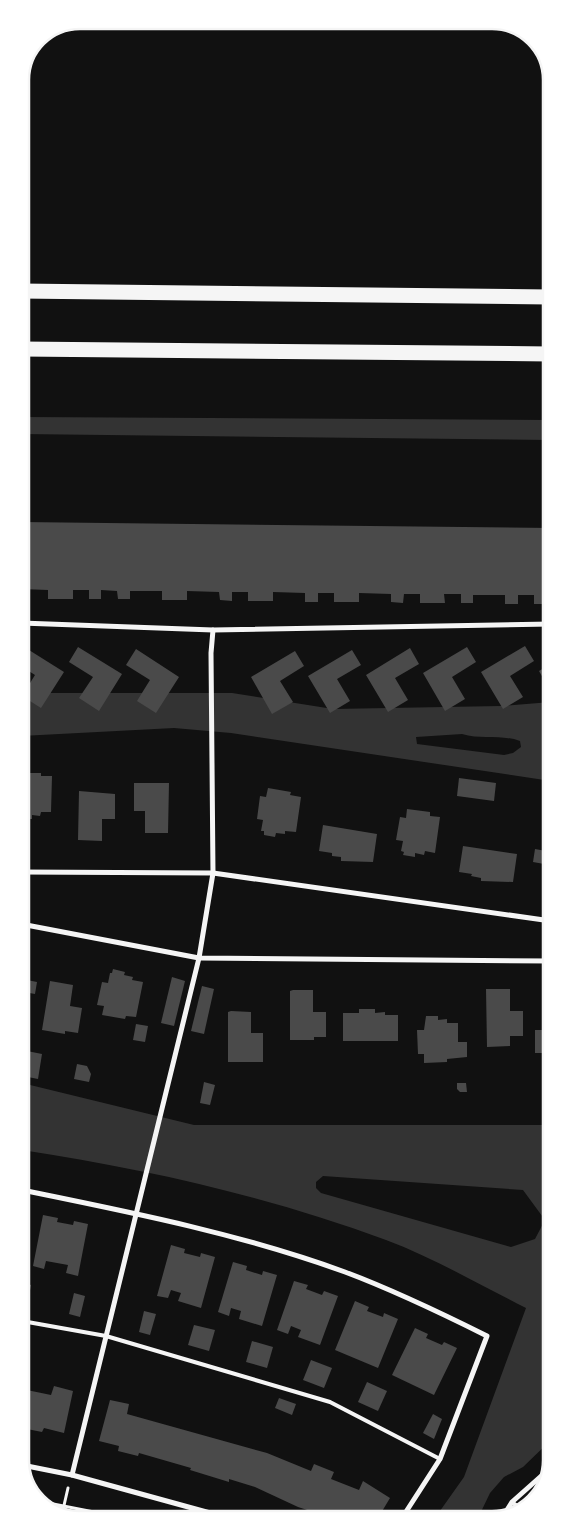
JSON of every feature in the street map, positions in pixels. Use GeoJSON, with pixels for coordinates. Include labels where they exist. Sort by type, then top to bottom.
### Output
{"type":"FeatureCollection","features":[{"type":"Feature","properties":{"kind":"highway"},"geometry":{"type":"LineString","coordinates":[[29,292],[543,297]]}},
{"type":"Feature","properties":{"kind":"highway"},"geometry":{"type":"LineString","coordinates":[[29,349],[543,354]]}},
{"type":"Feature","properties":{"kind":"street"},"geometry":{"type":"LineString","coordinates":[[29,623],[213,630],[543,624]]}},
{"type":"Feature","properties":{"kind":"street"},"geometry":{"type":"LineString","coordinates":[[72,1475],[200,958],[213,873],[211,653],[213,630]]}},
{"type":"Feature","properties":{"kind":"street"},"geometry":{"type":"LineString","coordinates":[[29,872],[213,873],[543,920]]}},
{"type":"Feature","properties":{"kind":"street"},"geometry":{"type":"LineString","coordinates":[[29,926],[200,958],[543,960]]}},
{"type":"Feature","properties":{"kind":"street"},"geometry":{"type":"LineString","coordinates":[[29,1191],[137,1213],[251,1242],[346,1273],[487,1336],[440,1460],[407,1511]]}},
{"type":"Feature","properties":{"kind":"street"},"geometry":{"type":"LineString","coordinates":[[29,1467],[72,1475],[203,1511]]}},
{"type":"Feature","properties":{"kind":"street"},"geometry":{"type":"LineString","coordinates":[[508,1508],[512,1502],[541,1476]]}},
{"type":"Feature","properties":{"kind":"lane"},"geometry":{"type":"LineString","coordinates":[[29,1322],[106,1336],[330,1402],[440,1460]]}},
{"type":"Feature","properties":{"kind":"lane"},"geometry":{"type":"LineString","coordinates":[[512,1502],[515,1505]]}},
{"type":"Feature","properties":{"kind":"path"},"geometry":{"type":"LineString","coordinates":[[54,1504],[89,1511]]}},
{"type":"Feature","properties":{"kind":"shaded area"},"geometry":{"type":"Polygon","coordinates":[[[29,417],[543,420],[543,440],[29,434],[29,417]]]}},
{"type":"Feature","properties":{"kind":"shaded area"},"geometry":{"type":"Polygon","coordinates":[[[29,693],[232,693],[333,709],[501,706],[543,703],[543,780],[231,733],[174,728],[29,736],[29,693]],[[462,734],[416,737],[417,744],[504,755],[513,753],[521,747],[520,741],[513,739],[477,737],[462,734]]]}},
{"type":"Feature","properties":{"kind":"shaded area"},"geometry":{"type":"Polygon","coordinates":[[[29,1085],[194,1125],[543,1125],[543,1217],[523,1190],[323,1176],[316,1182],[316,1188],[321,1193],[511,1247],[535,1239],[543,1224],[543,1448],[523,1467],[504,1477],[490,1493],[481,1511],[440,1511],[464,1477],[526,1308],[404,1247],[341,1224],[251,1197],[206,1186],[160,1175],[29,1151],[29,1085]]]}},
{"type":"Feature","properties":{"kind":"building"},"geometry":{"type":"Polygon","coordinates":[[[29,522],[543,528],[543,604],[534,604],[534,595],[518,595],[518,604],[505,604],[505,595],[473,595],[473,603],[461,603],[461,594],[444,594],[445,603],[420,603],[420,594],[404,594],[403,603],[391,602],[391,594],[359,593],[359,602],[334,602],[334,593],[318,593],[318,602],[305,602],[305,593],[273,592],[273,601],[248,601],[248,592],[232,592],[232,601],[220,600],[219,592],[187,591],[187,600],[162,600],[162,591],[130,591],[130,599],[118,599],[117,591],[101,590],[101,599],[89,599],[89,590],[73,590],[73,599],[48,599],[48,590],[29,589],[29,522]]]}},
{"type":"Feature","properties":{"kind":"building"},"geometry":{"type":"Polygon","coordinates":[[[525,646],[534,661],[510,676],[523,697],[503,709],[481,672],[525,646]]]}},
{"type":"Feature","properties":{"kind":"building"},"geometry":{"type":"Polygon","coordinates":[[[78,647],[122,674],[99,711],[79,698],[93,677],[69,662],[78,647]]]}},
{"type":"Feature","properties":{"kind":"building"},"geometry":{"type":"Polygon","coordinates":[[[467,647],[476,662],[452,677],[465,699],[445,711],[423,673],[467,647]]]}},
{"type":"Feature","properties":{"kind":"building"},"geometry":{"type":"Polygon","coordinates":[[[410,648],[419,664],[395,678],[408,700],[388,712],[366,675],[410,648]]]}},
{"type":"Feature","properties":{"kind":"building"},"geometry":{"type":"Polygon","coordinates":[[[136,649],[179,677],[156,713],[137,701],[150,680],[126,665],[136,649]]]}},
{"type":"Feature","properties":{"kind":"building"},"geometry":{"type":"Polygon","coordinates":[[[29,650],[64,672],[41,708],[29,700],[29,685],[35,675],[29,671],[29,650]]]}},
{"type":"Feature","properties":{"kind":"building"},"geometry":{"type":"Polygon","coordinates":[[[352,650],[361,665],[337,679],[350,701],[330,713],[308,676],[352,650]]]}},
{"type":"Feature","properties":{"kind":"building"},"geometry":{"type":"Polygon","coordinates":[[[295,651],[304,666],[280,681],[293,702],[272,714],[251,677],[295,651]]]}},
{"type":"Feature","properties":{"kind":"building"},"geometry":{"type":"Polygon","coordinates":[[[543,669],[543,678],[539,671],[543,669]]]}},
{"type":"Feature","properties":{"kind":"building"},"geometry":{"type":"Polygon","coordinates":[[[29,773],[41,773],[41,776],[52,776],[51,812],[41,812],[40,816],[32,815],[32,819],[29,819],[29,773]]]}},
{"type":"Feature","properties":{"kind":"building"},"geometry":{"type":"Polygon","coordinates":[[[459,778],[496,783],[494,801],[457,796],[459,778]]]}},
{"type":"Feature","properties":{"kind":"building"},"geometry":{"type":"Polygon","coordinates":[[[134,783],[169,783],[168,833],[145,833],[145,811],[134,811],[134,783]]]}},
{"type":"Feature","properties":{"kind":"building"},"geometry":{"type":"Polygon","coordinates":[[[268,788],[291,792],[290,795],[301,797],[296,832],[285,831],[285,834],[276,833],[275,837],[264,835],[264,831],[261,831],[263,820],[257,819],[260,796],[266,797],[268,788]]]}},
{"type":"Feature","properties":{"kind":"building"},"geometry":{"type":"Polygon","coordinates":[[[79,791],[115,794],[115,819],[102,819],[102,841],[78,840],[79,791]]]}},
{"type":"Feature","properties":{"kind":"building"},"geometry":{"type":"Polygon","coordinates":[[[407,809],[430,812],[430,816],[440,817],[435,853],[425,851],[424,855],[415,853],[415,857],[403,855],[404,852],[401,851],[403,841],[396,840],[400,817],[406,818],[407,809]]]}},
{"type":"Feature","properties":{"kind":"building"},"geometry":{"type":"Polygon","coordinates":[[[323,825],[377,834],[373,862],[341,861],[341,857],[319,851],[323,825]]]}},
{"type":"Feature","properties":{"kind":"building"},"geometry":{"type":"Polygon","coordinates":[[[463,846],[517,854],[513,882],[481,881],[481,878],[471,876],[472,874],[459,872],[463,846]]]}},
{"type":"Feature","properties":{"kind":"building"},"geometry":{"type":"Polygon","coordinates":[[[535,849],[543,850],[543,864],[533,862],[535,849]]]}},
{"type":"Feature","properties":{"kind":"building"},"geometry":{"type":"Polygon","coordinates":[[[113,969],[125,972],[124,975],[133,977],[132,980],[143,982],[136,1017],[126,1016],[125,1019],[102,1015],[104,1006],[97,1005],[102,982],[108,983],[113,969]]]}},
{"type":"Feature","properties":{"kind":"building"},"geometry":{"type":"Polygon","coordinates":[[[172,977],[185,981],[174,1026],[161,1023],[172,977]]]}},
{"type":"Feature","properties":{"kind":"building"},"geometry":{"type":"Polygon","coordinates":[[[29,980],[37,982],[35,994],[29,993],[29,980]]]}},
{"type":"Feature","properties":{"kind":"building"},"geometry":{"type":"Polygon","coordinates":[[[50,981],[73,985],[70,1006],[82,1008],[78,1033],[65,1031],[65,1034],[42,1030],[50,981]]]}},
{"type":"Feature","properties":{"kind":"building"},"geometry":{"type":"Polygon","coordinates":[[[202,986],[214,989],[204,1034],[191,1031],[202,986]]]}},
{"type":"Feature","properties":{"kind":"building"},"geometry":{"type":"Polygon","coordinates":[[[486,989],[510,989],[510,1011],[523,1011],[523,1036],[510,1036],[510,1046],[487,1047],[486,989]]]}},
{"type":"Feature","properties":{"kind":"building"},"geometry":{"type":"Polygon","coordinates":[[[313,990],[313,1012],[326,1012],[326,1037],[314,1037],[314,1040],[290,1040],[290,991],[313,990]]]}},
{"type":"Feature","properties":{"kind":"building"},"geometry":{"type":"Polygon","coordinates":[[[359,1009],[375,1009],[375,1013],[385,1012],[385,1015],[398,1015],[398,1041],[343,1041],[343,1013],[359,1013],[359,1009]]]}},
{"type":"Feature","properties":{"kind":"building"},"geometry":{"type":"Polygon","coordinates":[[[228,1012],[251,1012],[251,1033],[263,1033],[263,1062],[228,1062],[228,1012]]]}},
{"type":"Feature","properties":{"kind":"building"},"geometry":{"type":"Polygon","coordinates":[[[426,1016],[438,1016],[438,1020],[447,1019],[447,1023],[458,1023],[458,1042],[467,1042],[467,1057],[447,1059],[447,1062],[424,1063],[424,1054],[418,1054],[417,1030],[424,1030],[426,1016]]]}},
{"type":"Feature","properties":{"kind":"building"},"geometry":{"type":"Polygon","coordinates":[[[542,1019],[543,1062],[542,1053],[535,1053],[535,1030],[542,1030],[542,1019]]]}},
{"type":"Feature","properties":{"kind":"building"},"geometry":{"type":"Polygon","coordinates":[[[136,1024],[148,1026],[145,1042],[133,1040],[136,1024]]]}},
{"type":"Feature","properties":{"kind":"building"},"geometry":{"type":"Polygon","coordinates":[[[29,1051],[42,1054],[38,1079],[29,1077],[29,1051]]]}},
{"type":"Feature","properties":{"kind":"building"},"geometry":{"type":"Polygon","coordinates":[[[77,1064],[87,1066],[91,1074],[89,1082],[74,1079],[77,1064]]]}},
{"type":"Feature","properties":{"kind":"building"},"geometry":{"type":"Polygon","coordinates":[[[204,1082],[215,1085],[210,1105],[200,1103],[204,1082]]]}},
{"type":"Feature","properties":{"kind":"building"},"geometry":{"type":"Polygon","coordinates":[[[457,1083],[466,1083],[467,1092],[460,1092],[457,1089],[457,1083]]]}},
{"type":"Feature","properties":{"kind":"building"},"geometry":{"type":"Polygon","coordinates":[[[43,1215],[58,1218],[57,1222],[73,1225],[74,1221],[88,1224],[78,1276],[66,1273],[68,1265],[46,1261],[44,1269],[33,1266],[43,1215]]]}},
{"type":"Feature","properties":{"kind":"building"},"geometry":{"type":"Polygon","coordinates":[[[171,1245],[185,1249],[184,1253],[200,1257],[201,1253],[215,1257],[201,1308],[178,1301],[181,1293],[171,1290],[168,1298],[157,1296],[171,1245]]]}},
{"type":"Feature","properties":{"kind":"building"},"geometry":{"type":"Polygon","coordinates":[[[233,1262],[247,1266],[246,1270],[262,1275],[263,1271],[277,1275],[262,1326],[239,1319],[241,1311],[231,1308],[229,1316],[218,1312],[233,1262]]]}},
{"type":"Feature","properties":{"kind":"building"},"geometry":{"type":"Polygon","coordinates":[[[294,1281],[308,1285],[306,1289],[322,1295],[324,1291],[338,1296],[320,1345],[298,1337],[301,1330],[291,1326],[288,1334],[277,1330],[294,1281]]]}},
{"type":"Feature","properties":{"kind":"building"},"geometry":{"type":"Polygon","coordinates":[[[74,1293],[85,1296],[80,1317],[69,1314],[74,1293]]]}},
{"type":"Feature","properties":{"kind":"building"},"geometry":{"type":"Polygon","coordinates":[[[355,1301],[369,1307],[367,1311],[383,1317],[384,1313],[398,1319],[378,1368],[335,1350],[355,1301]]]}},
{"type":"Feature","properties":{"kind":"building"},"geometry":{"type":"Polygon","coordinates":[[[144,1311],[156,1314],[150,1335],[139,1332],[144,1311]]]}},
{"type":"Feature","properties":{"kind":"building"},"geometry":{"type":"Polygon","coordinates":[[[194,1325],[215,1330],[209,1351],[188,1345],[194,1325]]]}},
{"type":"Feature","properties":{"kind":"building"},"geometry":{"type":"Polygon","coordinates":[[[415,1328],[428,1334],[426,1338],[442,1345],[444,1342],[457,1348],[434,1395],[392,1375],[415,1328]]]}},
{"type":"Feature","properties":{"kind":"building"},"geometry":{"type":"Polygon","coordinates":[[[252,1341],[273,1347],[267,1368],[246,1362],[252,1341]]]}},
{"type":"Feature","properties":{"kind":"building"},"geometry":{"type":"Polygon","coordinates":[[[311,1360],[332,1368],[324,1388],[303,1380],[311,1360]]]}},
{"type":"Feature","properties":{"kind":"building"},"geometry":{"type":"Polygon","coordinates":[[[367,1382],[387,1391],[378,1411],[358,1402],[367,1382]]]}},
{"type":"Feature","properties":{"kind":"building"},"geometry":{"type":"Polygon","coordinates":[[[54,1386],[73,1391],[64,1433],[44,1428],[42,1432],[29,1429],[29,1390],[51,1395],[54,1386]]]}},
{"type":"Feature","properties":{"kind":"building"},"geometry":{"type":"Polygon","coordinates":[[[279,1398],[296,1404],[292,1415],[275,1408],[279,1398]]]}},
{"type":"Feature","properties":{"kind":"building"},"geometry":{"type":"Polygon","coordinates":[[[110,1400],[129,1404],[127,1414],[267,1453],[311,1471],[314,1464],[334,1472],[331,1479],[359,1490],[363,1481],[390,1498],[382,1511],[310,1511],[255,1487],[229,1479],[229,1482],[190,1470],[191,1468],[139,1453],[138,1456],[118,1451],[119,1446],[99,1441],[110,1400]]]}},
{"type":"Feature","properties":{"kind":"building"},"geometry":{"type":"Polygon","coordinates":[[[433,1414],[442,1419],[434,1439],[423,1433],[433,1414]]]}}]}
